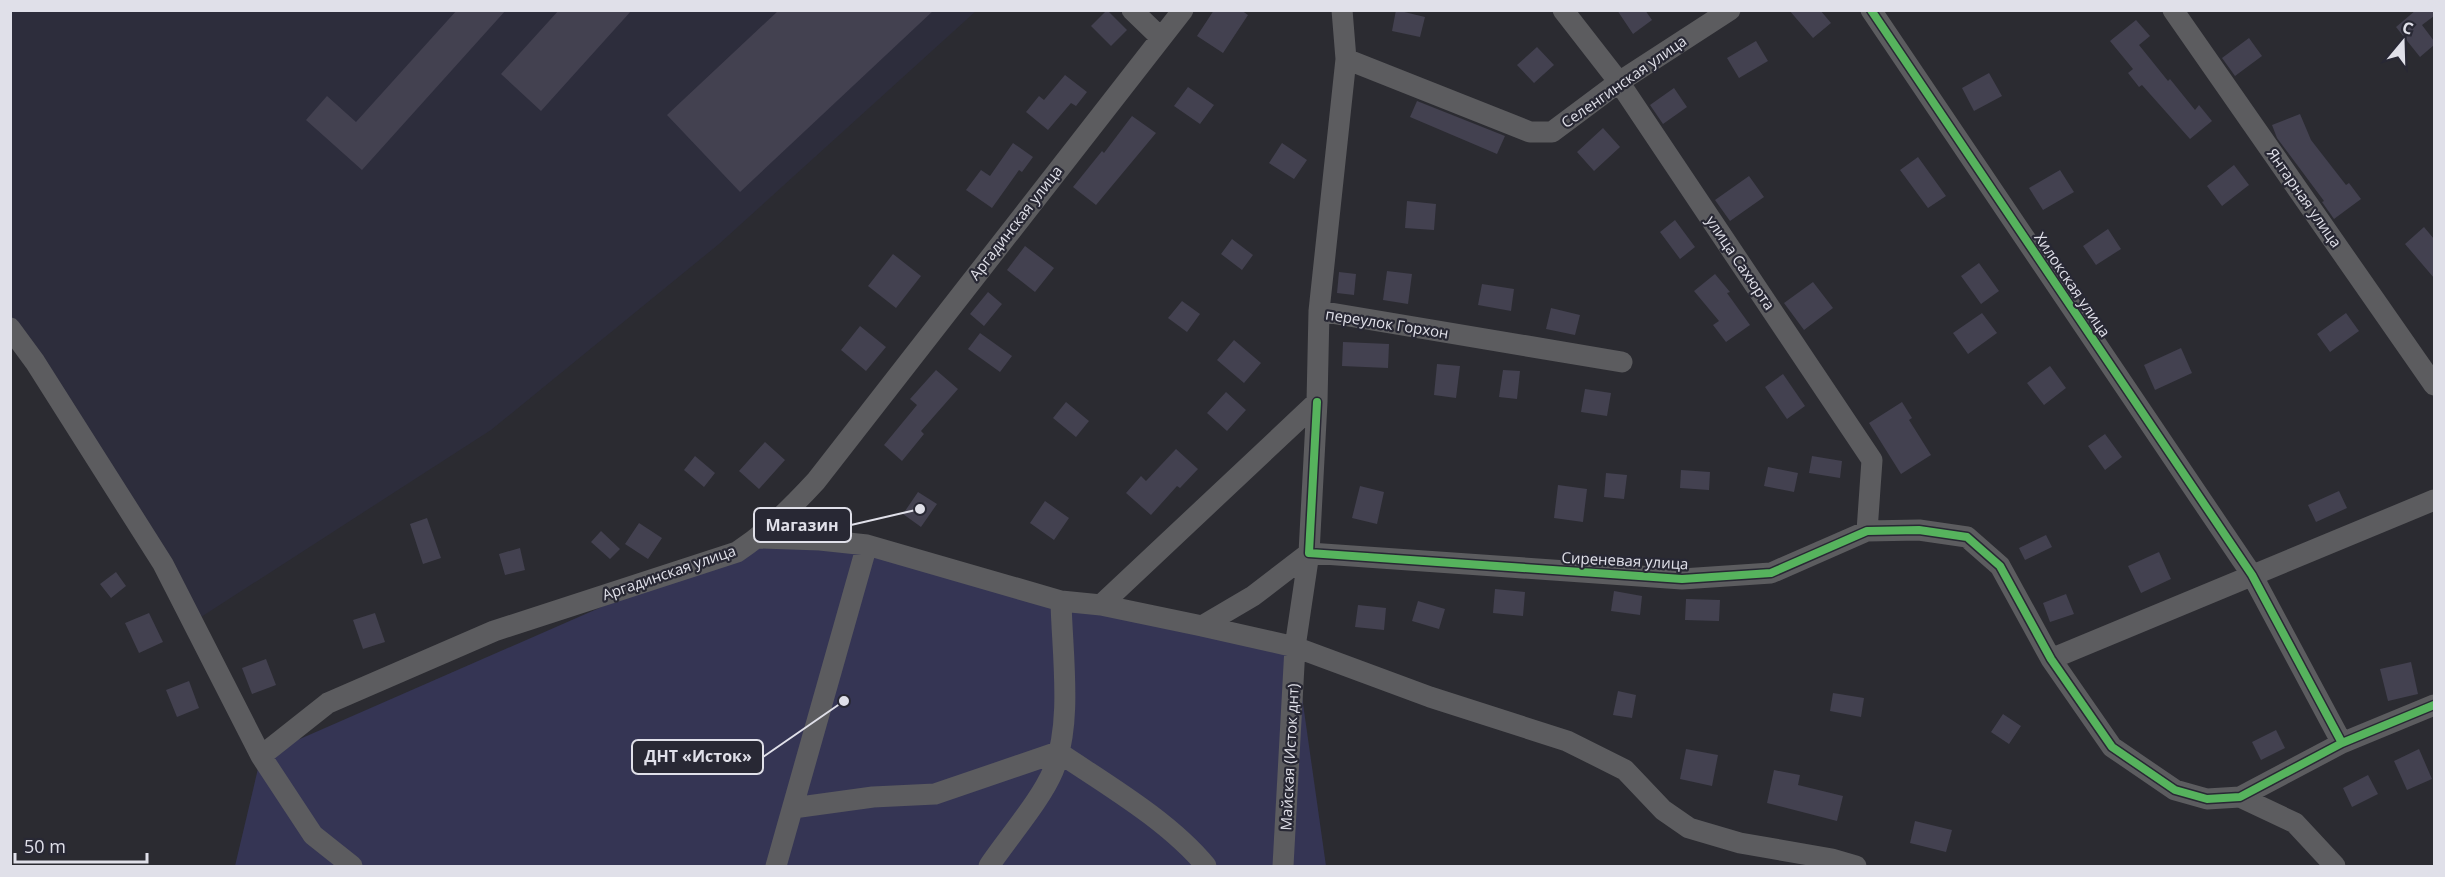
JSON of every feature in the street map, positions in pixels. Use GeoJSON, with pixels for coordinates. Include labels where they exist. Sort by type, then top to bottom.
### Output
{"type":"FeatureCollection","features":[{"type":"Feature","properties":{"kind":"street"},"geometry":{"type":"LineString","coordinates":[[1132,10],[1161,38]]}},
{"type":"Feature","properties":{"kind":"street","name":"Аргадинская улица"},"geometry":{"type":"LineString","coordinates":[[261,756],[328,703],[494,631],[737,552],[759,538],[786,514],[816,481],[1183,10]]}},
{"type":"Feature","properties":{"kind":"street"},"geometry":{"type":"LineString","coordinates":[[1319,311],[1346,59],[1342,10]]}},
{"type":"Feature","properties":{"kind":"street","name":"улица Сахюрта"},"geometry":{"type":"LineString","coordinates":[[1563,10],[1619,82],[1872,460],[1868,531]]}},
{"type":"Feature","properties":{"kind":"street","name":"Селенгинская улица"},"geometry":{"type":"LineString","coordinates":[[1346,59],[1530,132],[1552,132],[1619,82],[1730,10]]}},
{"type":"Feature","properties":{"kind":"street","name":"Хилокская улица"},"geometry":{"type":"LineString","coordinates":[[1871,10],[2252,575],[2342,743]]}},
{"type":"Feature","properties":{"kind":"street","name":"Янтарная улица"},"geometry":{"type":"LineString","coordinates":[[2173,10],[2434,385]]}},
{"type":"Feature","properties":{"kind":"street","name":"переулок Горхон"},"geometry":{"type":"LineString","coordinates":[[1308,553],[1317,402],[1319,311],[1622,362]]}},
{"type":"Feature","properties":{"kind":"street"},"geometry":{"type":"LineString","coordinates":[[10,328],[35,362],[163,564],[261,756],[313,835],[352,867]]}},
{"type":"Feature","properties":{"kind":"street"},"geometry":{"type":"LineString","coordinates":[[1101,605],[1317,402]]}},
{"type":"Feature","properties":{"kind":"street"},"geometry":{"type":"LineString","coordinates":[[2434,500],[2051,658],[2112,747],[2175,790],[2207,799],[2240,797],[2342,743],[2434,705]]}},
{"type":"Feature","properties":{"kind":"street","name":"Сиреневая улица"},"geometry":{"type":"LineString","coordinates":[[1308,553],[1682,579],[1771,573],[1868,531],[1919,530],[1967,537],[2000,566],[2051,658]]}},
{"type":"Feature","properties":{"kind":"street"},"geometry":{"type":"LineString","coordinates":[[759,538],[820,540],[867,545],[1061,602],[1101,605],[1295,647],[1430,697],[1566,741],[1625,770],[1663,810],[1689,828],[1740,843],[1856,867]]}},
{"type":"Feature","properties":{"kind":"street"},"geometry":{"type":"LineString","coordinates":[[776,867],[867,545]]}},
{"type":"Feature","properties":{"kind":"street"},"geometry":{"type":"LineString","coordinates":[[1202,626],[1253,596],[1308,553]]}},
{"type":"Feature","properties":{"kind":"street"},"geometry":{"type":"LineString","coordinates":[[1295,647],[1308,553]]}},
{"type":"Feature","properties":{"kind":"street"},"geometry":{"type":"LineString","coordinates":[[989,867],[1053,772],[1059,752],[1065,729],[1061,602]]}},
{"type":"Feature","properties":{"kind":"street","name":"Майская (Исток днт)"},"geometry":{"type":"LineString","coordinates":[[1284,866],[1295,647]]}},
{"type":"Feature","properties":{"kind":"street"},"geometry":{"type":"LineString","coordinates":[[793,807],[935,794],[1059,752]]}},
{"type":"Feature","properties":{"kind":"street"},"geometry":{"type":"LineString","coordinates":[[1059,752],[1140,807],[1196,854],[1206,867]]}},
{"type":"Feature","properties":{"kind":"street"},"geometry":{"type":"LineString","coordinates":[[2240,797],[2295,823],[2335,867]]}},
{"type":"Feature","properties":{"kind":"shaded area"},"geometry":{"type":"Polygon","coordinates":[[[10,11],[976,11],[719,244],[491,430],[198,619],[11,332],[10,11]]]}},
{"type":"Feature","properties":{"kind":"shaded area"},"geometry":{"type":"Polygon","coordinates":[[[759,538],[867,545],[1295,647],[1326,866],[235,866],[261,756],[759,538]]]}},
{"type":"Feature","properties":{"kind":"building"},"geometry":{"type":"Polygon","coordinates":[[[457,10],[506,10],[362,170],[306,120],[327,96],[356,122],[457,10]]]}},
{"type":"Feature","properties":{"kind":"building"},"geometry":{"type":"Polygon","coordinates":[[[559,10],[632,10],[541,111],[501,74],[559,10]]]}},
{"type":"Feature","properties":{"kind":"building"},"geometry":{"type":"Polygon","coordinates":[[[779,10],[934,10],[740,192],[667,115],[779,10]]]}},
{"type":"Feature","properties":{"kind":"building"},"geometry":{"type":"Polygon","coordinates":[[[1107,10],[1127,30],[1111,46],[1091,26],[1107,10]]]}},
{"type":"Feature","properties":{"kind":"building"},"geometry":{"type":"Polygon","coordinates":[[[1214,10],[1241,10],[1248,15],[1223,53],[1197,36],[1214,10]]]}},
{"type":"Feature","properties":{"kind":"building"},"geometry":{"type":"Polygon","coordinates":[[[1396,10],[1425,17],[1420,37],[1392,31],[1396,10]]]}},
{"type":"Feature","properties":{"kind":"building"},"geometry":{"type":"Polygon","coordinates":[[[1617,10],[1645,10],[1652,20],[1633,34],[1617,10]]]}},
{"type":"Feature","properties":{"kind":"building"},"geometry":{"type":"Polygon","coordinates":[[[1789,10],[1820,10],[1831,23],[1813,38],[1789,10]]]}},
{"type":"Feature","properties":{"kind":"building"},"geometry":{"type":"Polygon","coordinates":[[[2416,10],[2434,10],[2434,16],[2422,25],[2434,41],[2434,45],[2420,57],[2396,27],[2416,10]]]}},
{"type":"Feature","properties":{"kind":"building"},"geometry":{"type":"Polygon","coordinates":[[[2136,20],[2150,36],[2139,45],[2195,110],[2199,105],[2212,121],[2190,139],[2142,85],[2139,87],[2128,73],[2133,69],[2110,41],[2136,20]]]}},
{"type":"Feature","properties":{"kind":"building"},"geometry":{"type":"Polygon","coordinates":[[[2249,38],[2262,56],[2235,76],[2222,58],[2249,38]]]}},
{"type":"Feature","properties":{"kind":"building"},"geometry":{"type":"Polygon","coordinates":[[[1756,41],[1768,61],[1739,78],[1727,58],[1756,41]]]}},
{"type":"Feature","properties":{"kind":"building"},"geometry":{"type":"Polygon","coordinates":[[[1537,47],[1554,65],[1534,83],[1517,65],[1537,47]]]}},
{"type":"Feature","properties":{"kind":"building"},"geometry":{"type":"Polygon","coordinates":[[[1989,73],[2002,96],[1974,111],[1962,88],[1989,73]]]}},
{"type":"Feature","properties":{"kind":"building"},"geometry":{"type":"Polygon","coordinates":[[[1065,75],[1087,92],[1076,106],[1071,103],[1048,130],[1026,112],[1039,96],[1044,100],[1065,75]]]}},
{"type":"Feature","properties":{"kind":"building"},"geometry":{"type":"Polygon","coordinates":[[[1188,87],[1214,105],[1200,124],[1174,106],[1188,87]]]}},
{"type":"Feature","properties":{"kind":"building"},"geometry":{"type":"Polygon","coordinates":[[[1674,88],[1687,107],[1663,124],[1650,105],[1674,88]]]}},
{"type":"Feature","properties":{"kind":"building"},"geometry":{"type":"Polygon","coordinates":[[[1417,101],[1505,136],[1497,154],[1410,117],[1417,101]]]}},
{"type":"Feature","properties":{"kind":"building"},"geometry":{"type":"Polygon","coordinates":[[[2300,114],[2311,140],[2346,185],[2349,183],[2361,199],[2334,219],[2322,202],[2324,201],[2277,138],[2272,125],[2300,114]]]}},
{"type":"Feature","properties":{"kind":"building"},"geometry":{"type":"Polygon","coordinates":[[[1132,116],[1156,133],[1096,205],[1073,187],[1102,151],[1104,153],[1132,116]]]}},
{"type":"Feature","properties":{"kind":"building"},"geometry":{"type":"Polygon","coordinates":[[[1603,128],[1620,147],[1594,171],[1577,152],[1603,128]]]}},
{"type":"Feature","properties":{"kind":"building"},"geometry":{"type":"Polygon","coordinates":[[[1013,143],[1033,157],[1022,172],[1019,170],[992,208],[966,190],[981,170],[990,176],[1013,143]]]}},
{"type":"Feature","properties":{"kind":"building"},"geometry":{"type":"Polygon","coordinates":[[[1282,143],[1307,160],[1294,179],[1269,163],[1282,143]]]}},
{"type":"Feature","properties":{"kind":"building"},"geometry":{"type":"Polygon","coordinates":[[[1918,157],[1946,196],[1928,208],[1900,170],[1918,157]]]}},
{"type":"Feature","properties":{"kind":"building"},"geometry":{"type":"Polygon","coordinates":[[[2234,165],[2249,185],[2222,206],[2207,186],[2234,165]]]}},
{"type":"Feature","properties":{"kind":"building"},"geometry":{"type":"Polygon","coordinates":[[[2060,170],[2074,192],[2043,210],[2029,188],[2060,170]]]}},
{"type":"Feature","properties":{"kind":"building"},"geometry":{"type":"Polygon","coordinates":[[[1749,176],[1764,197],[1730,221],[1715,200],[1749,176]]]}},
{"type":"Feature","properties":{"kind":"building"},"geometry":{"type":"Polygon","coordinates":[[[1407,201],[1436,204],[1434,230],[1405,228],[1407,201]]]}},
{"type":"Feature","properties":{"kind":"building"},"geometry":{"type":"Polygon","coordinates":[[[1675,220],[1695,247],[1680,259],[1660,232],[1675,220]]]}},
{"type":"Feature","properties":{"kind":"building"},"geometry":{"type":"Polygon","coordinates":[[[2424,227],[2434,239],[2434,278],[2405,244],[2424,227]]]}},
{"type":"Feature","properties":{"kind":"building"},"geometry":{"type":"Polygon","coordinates":[[[2108,229],[2121,249],[2096,265],[2083,246],[2108,229]]]}},
{"type":"Feature","properties":{"kind":"building"},"geometry":{"type":"Polygon","coordinates":[[[1232,239],[1253,255],[1242,270],[1221,254],[1232,239]]]}},
{"type":"Feature","properties":{"kind":"building"},"geometry":{"type":"Polygon","coordinates":[[[1025,246],[1054,268],[1035,292],[1007,270],[1025,246]]]}},
{"type":"Feature","properties":{"kind":"building"},"geometry":{"type":"Polygon","coordinates":[[[893,254],[921,276],[896,308],[868,286],[893,254]]]}},
{"type":"Feature","properties":{"kind":"building"},"geometry":{"type":"Polygon","coordinates":[[[1979,263],[1999,291],[1981,304],[1961,276],[1979,263]]]}},
{"type":"Feature","properties":{"kind":"building"},"geometry":{"type":"Polygon","coordinates":[[[1387,271],[1412,274],[1408,304],[1383,300],[1387,271]]]}},
{"type":"Feature","properties":{"kind":"building"},"geometry":{"type":"Polygon","coordinates":[[[1339,272],[1356,274],[1354,295],[1337,293],[1339,272]]]}},
{"type":"Feature","properties":{"kind":"building"},"geometry":{"type":"Polygon","coordinates":[[[1715,274],[1730,292],[1727,293],[1750,325],[1726,342],[1713,325],[1719,321],[1694,291],[1715,274]]]}},
{"type":"Feature","properties":{"kind":"building"},"geometry":{"type":"Polygon","coordinates":[[[1813,282],[1833,308],[1804,330],[1784,303],[1813,282]]]}},
{"type":"Feature","properties":{"kind":"building"},"geometry":{"type":"Polygon","coordinates":[[[1482,284],[1514,289],[1511,311],[1478,305],[1482,284]]]}},
{"type":"Feature","properties":{"kind":"building"},"geometry":{"type":"Polygon","coordinates":[[[988,292],[1002,304],[984,326],[970,314],[988,292]]]}},
{"type":"Feature","properties":{"kind":"building"},"geometry":{"type":"Polygon","coordinates":[[[1182,301],[1200,314],[1187,332],[1168,318],[1182,301]]]}},
{"type":"Feature","properties":{"kind":"building"},"geometry":{"type":"Polygon","coordinates":[[[1551,308],[1580,315],[1575,335],[1546,329],[1551,308]]]}},
{"type":"Feature","properties":{"kind":"building"},"geometry":{"type":"Polygon","coordinates":[[[1982,313],[1997,333],[1968,354],[1953,333],[1982,313]]]}},
{"type":"Feature","properties":{"kind":"building"},"geometry":{"type":"Polygon","coordinates":[[[2346,313],[2359,331],[2330,352],[2317,334],[2346,313]]]}},
{"type":"Feature","properties":{"kind":"building"},"geometry":{"type":"Polygon","coordinates":[[[860,326],[886,347],[866,371],[841,350],[860,326]]]}},
{"type":"Feature","properties":{"kind":"building"},"geometry":{"type":"Polygon","coordinates":[[[980,333],[1012,356],[1000,372],[968,349],[980,333]]]}},
{"type":"Feature","properties":{"kind":"building"},"geometry":{"type":"Polygon","coordinates":[[[1234,340],[1261,363],[1244,383],[1217,360],[1234,340]]]}},
{"type":"Feature","properties":{"kind":"building"},"geometry":{"type":"Polygon","coordinates":[[[1343,342],[1389,344],[1388,368],[1342,366],[1343,342]]]}},
{"type":"Feature","properties":{"kind":"building"},"geometry":{"type":"Polygon","coordinates":[[[2181,348],[2192,373],[2155,390],[2144,365],[2181,348]]]}},
{"type":"Feature","properties":{"kind":"building"},"geometry":{"type":"Polygon","coordinates":[[[1437,364],[1460,366],[1456,398],[1434,395],[1437,364]]]}},
{"type":"Feature","properties":{"kind":"building"},"geometry":{"type":"Polygon","coordinates":[[[2050,366],[2066,388],[2044,405],[2027,383],[2050,366]]]}},
{"type":"Feature","properties":{"kind":"building"},"geometry":{"type":"Polygon","coordinates":[[[936,370],[958,389],[921,431],[924,434],[902,461],[884,445],[917,405],[910,399],[936,370]]]}},
{"type":"Feature","properties":{"kind":"building"},"geometry":{"type":"Polygon","coordinates":[[[1503,370],[1520,371],[1517,399],[1499,397],[1503,370]]]}},
{"type":"Feature","properties":{"kind":"building"},"geometry":{"type":"Polygon","coordinates":[[[1783,374],[1805,406],[1787,419],[1765,387],[1783,374]]]}},
{"type":"Feature","properties":{"kind":"building"},"geometry":{"type":"Polygon","coordinates":[[[1585,389],[1611,393],[1607,416],[1581,412],[1585,389]]]}},
{"type":"Feature","properties":{"kind":"building"},"geometry":{"type":"Polygon","coordinates":[[[1226,392],[1246,410],[1227,431],[1207,413],[1226,392]]]}},
{"type":"Feature","properties":{"kind":"building"},"geometry":{"type":"Polygon","coordinates":[[[1066,402],[1089,421],[1076,437],[1053,418],[1066,402]]]}},
{"type":"Feature","properties":{"kind":"building"},"geometry":{"type":"Polygon","coordinates":[[[1902,402],[1912,418],[1909,420],[1931,455],[1901,474],[1869,423],[1902,402]]]}},
{"type":"Feature","properties":{"kind":"building"},"geometry":{"type":"Polygon","coordinates":[[[2105,434],[2122,457],[2105,470],[2088,446],[2105,434]]]}},
{"type":"Feature","properties":{"kind":"building"},"geometry":{"type":"Polygon","coordinates":[[[765,442],[785,460],[759,489],[739,471],[765,442]]]}},
{"type":"Feature","properties":{"kind":"building"},"geometry":{"type":"Polygon","coordinates":[[[1176,449],[1198,469],[1180,488],[1177,486],[1151,515],[1126,493],[1141,476],[1146,481],[1176,449]]]}},
{"type":"Feature","properties":{"kind":"building"},"geometry":{"type":"Polygon","coordinates":[[[695,456],[715,473],[704,487],[684,470],[695,456]]]}},
{"type":"Feature","properties":{"kind":"building"},"geometry":{"type":"Polygon","coordinates":[[[1812,456],[1842,461],[1840,478],[1809,473],[1812,456]]]}},
{"type":"Feature","properties":{"kind":"building"},"geometry":{"type":"Polygon","coordinates":[[[1768,467],[1798,473],[1794,492],[1764,486],[1768,467]]]}},
{"type":"Feature","properties":{"kind":"building"},"geometry":{"type":"Polygon","coordinates":[[[1681,470],[1710,472],[1709,490],[1680,488],[1681,470]]]}},
{"type":"Feature","properties":{"kind":"building"},"geometry":{"type":"Polygon","coordinates":[[[1606,473],[1627,475],[1624,499],[1604,497],[1606,473]]]}},
{"type":"Feature","properties":{"kind":"building"},"geometry":{"type":"Polygon","coordinates":[[[1558,485],[1587,489],[1583,522],[1554,518],[1558,485]]]}},
{"type":"Feature","properties":{"kind":"building"},"geometry":{"type":"Polygon","coordinates":[[[1360,486],[1384,492],[1377,524],[1352,518],[1360,486]]]}},
{"type":"Feature","properties":{"kind":"building"},"geometry":{"type":"Polygon","coordinates":[[[2339,491],[2347,508],[2316,522],[2308,505],[2339,491]]]}},
{"type":"Feature","properties":{"kind":"building"},"geometry":{"type":"Polygon","coordinates":[[[918,492],[937,504],[921,527],[903,514],[918,492]]]}},
{"type":"Feature","properties":{"kind":"building"},"geometry":{"type":"Polygon","coordinates":[[[1045,501],[1069,518],[1054,540],[1030,523],[1045,501]]]}},
{"type":"Feature","properties":{"kind":"building"},"geometry":{"type":"Polygon","coordinates":[[[427,518],[441,558],[423,564],[410,524],[427,518]]]}},
{"type":"Feature","properties":{"kind":"building"},"geometry":{"type":"Polygon","coordinates":[[[639,523],[662,538],[648,559],[625,544],[639,523]]]}},
{"type":"Feature","properties":{"kind":"building"},"geometry":{"type":"Polygon","coordinates":[[[601,531],[620,549],[610,559],[591,542],[601,531]]]}},
{"type":"Feature","properties":{"kind":"building"},"geometry":{"type":"Polygon","coordinates":[[[2046,535],[2052,547],[2025,560],[2019,548],[2046,535]]]}},
{"type":"Feature","properties":{"kind":"building"},"geometry":{"type":"Polygon","coordinates":[[[520,548],[525,570],[505,575],[499,554],[520,548]]]}},
{"type":"Feature","properties":{"kind":"building"},"geometry":{"type":"Polygon","coordinates":[[[2159,552],[2171,579],[2141,593],[2128,566],[2159,552]]]}},
{"type":"Feature","properties":{"kind":"building"},"geometry":{"type":"Polygon","coordinates":[[[116,572],[126,586],[111,598],[100,584],[116,572]]]}},
{"type":"Feature","properties":{"kind":"building"},"geometry":{"type":"Polygon","coordinates":[[[1495,589],[1525,592],[1523,616],[1493,613],[1495,589]]]}},
{"type":"Feature","properties":{"kind":"building"},"geometry":{"type":"Polygon","coordinates":[[[1614,591],[1642,596],[1640,615],[1611,611],[1614,591]]]}},
{"type":"Feature","properties":{"kind":"building"},"geometry":{"type":"Polygon","coordinates":[[[2066,594],[2074,614],[2050,622],[2043,603],[2066,594]]]}},
{"type":"Feature","properties":{"kind":"building"},"geometry":{"type":"Polygon","coordinates":[[[1686,599],[1720,600],[1719,621],[1685,620],[1686,599]]]}},
{"type":"Feature","properties":{"kind":"building"},"geometry":{"type":"Polygon","coordinates":[[[1418,601],[1445,609],[1439,629],[1412,621],[1418,601]]]}},
{"type":"Feature","properties":{"kind":"building"},"geometry":{"type":"Polygon","coordinates":[[[1358,605],[1386,608],[1384,630],[1355,627],[1358,605]]]}},
{"type":"Feature","properties":{"kind":"building"},"geometry":{"type":"Polygon","coordinates":[[[149,613],[163,642],[139,653],[125,623],[149,613]]]}},
{"type":"Feature","properties":{"kind":"building"},"geometry":{"type":"Polygon","coordinates":[[[375,613],[385,642],[363,649],[353,620],[375,613]]]}},
{"type":"Feature","properties":{"kind":"building"},"geometry":{"type":"Polygon","coordinates":[[[266,659],[276,685],[252,694],[242,668],[266,659]]]}},
{"type":"Feature","properties":{"kind":"building"},"geometry":{"type":"Polygon","coordinates":[[[2411,662],[2418,694],[2388,701],[2380,669],[2411,662]]]}},
{"type":"Feature","properties":{"kind":"building"},"geometry":{"type":"Polygon","coordinates":[[[189,681],[199,708],[177,717],[166,690],[189,681]]]}},
{"type":"Feature","properties":{"kind":"building"},"geometry":{"type":"Polygon","coordinates":[[[1618,691],[1636,695],[1632,718],[1613,715],[1618,691]]]}},
{"type":"Feature","properties":{"kind":"building"},"geometry":{"type":"Polygon","coordinates":[[[1833,693],[1864,698],[1861,717],[1830,711],[1833,693]]]}},
{"type":"Feature","properties":{"kind":"building"},"geometry":{"type":"Polygon","coordinates":[[[2003,714],[2021,726],[2009,744],[1991,732],[2003,714]]]}},
{"type":"Feature","properties":{"kind":"building"},"geometry":{"type":"Polygon","coordinates":[[[2276,730],[2285,748],[2261,760],[2252,742],[2276,730]]]}},
{"type":"Feature","properties":{"kind":"building"},"geometry":{"type":"Polygon","coordinates":[[[1686,749],[1718,755],[1712,786],[1680,779],[1686,749]]]}},
{"type":"Feature","properties":{"kind":"building"},"geometry":{"type":"Polygon","coordinates":[[[2419,749],[2432,779],[2407,790],[2394,761],[2419,749]]]}},
{"type":"Feature","properties":{"kind":"building"},"geometry":{"type":"Polygon","coordinates":[[[1774,770],[1800,775],[1798,785],[1843,796],[1837,821],[1767,803],[1774,770]]]}},
{"type":"Feature","properties":{"kind":"building"},"geometry":{"type":"Polygon","coordinates":[[[2368,775],[2378,794],[2352,807],[2343,788],[2368,775]]]}},
{"type":"Feature","properties":{"kind":"building"},"geometry":{"type":"Polygon","coordinates":[[[1915,821],[1952,830],[1946,852],[1910,843],[1915,821]]]}},
{"type":"Feature","properties":{"kind":"cycle path"},"geometry":{"type":"LineString","coordinates":[[1871,10],[2252,575],[2342,743]]}},
{"type":"Feature","properties":{"kind":"cycle path"},"geometry":{"type":"LineString","coordinates":[[1317,402],[1309,553],[1682,579],[1771,573],[1867,531],[1919,530],[1967,537],[2000,566],[2051,659],[2112,747],[2175,790],[2207,799],[2240,797],[2342,743],[2434,705]]}},
{"type":"Feature","properties":{"kind":"place","name":"Магазин"},"geometry":{"type":"Point","coordinates":[920,509]}},
{"type":"Feature","properties":{"kind":"place","name":"ДНТ «Исток»"},"geometry":{"type":"Point","coordinates":[844,701]}}]}
